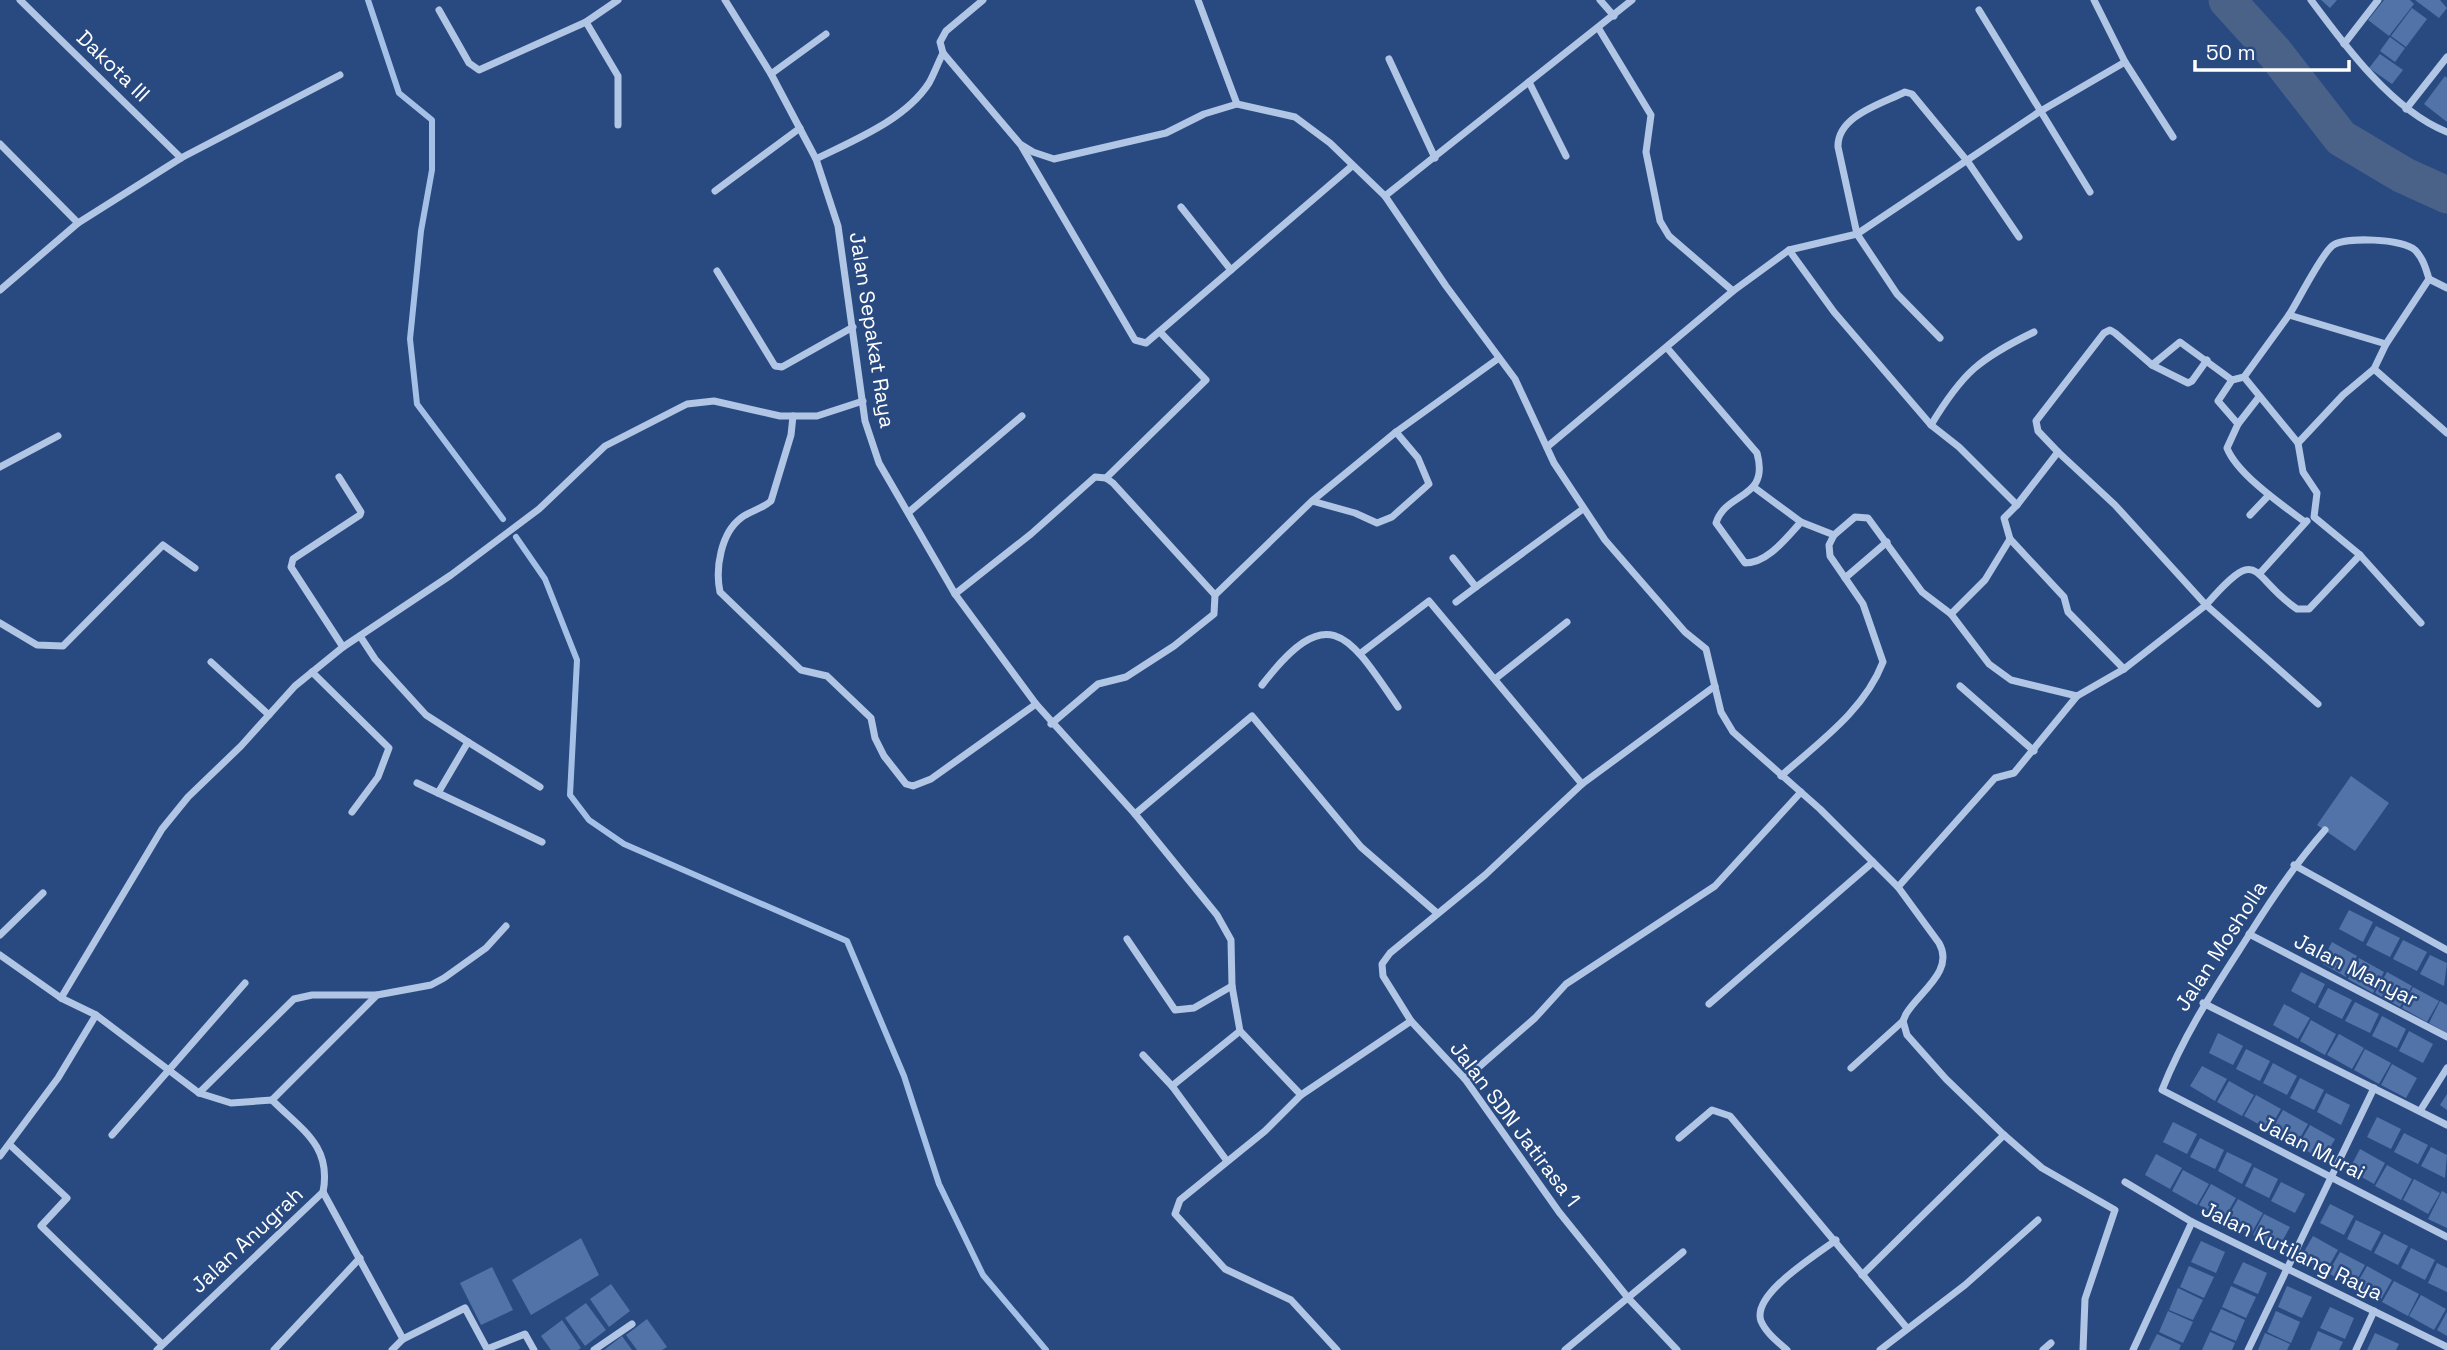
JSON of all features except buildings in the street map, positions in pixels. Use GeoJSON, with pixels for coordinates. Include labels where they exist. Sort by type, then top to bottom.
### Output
{"type":"FeatureCollection","features":[{"type":"Feature","properties":{"kind":"street","name":"Dakota III"},"geometry":{"type":"LineString","coordinates":[[20,0],[181,158]]}},
{"type":"Feature","properties":{"kind":"street"},"geometry":{"type":"LineString","coordinates":[[439,10],[469,63],[479,70],[586,22],[618,0]]}},
{"type":"Feature","properties":{"kind":"street","name":"Jalan Sepakat Raya"},"geometry":{"type":"LineString","coordinates":[[724,0],[771,74],[816,159],[838,226],[863,401],[878,463],[956,594],[1051,724]]}},
{"type":"Feature","properties":{"kind":"street"},"geometry":{"type":"LineString","coordinates":[[983,0],[946,31],[940,42],[943,53],[1020,144],[1136,341],[1146,343],[1160,332],[1352,166]]}},
{"type":"Feature","properties":{"kind":"street"},"geometry":{"type":"LineString","coordinates":[[1198,0],[1237,104]]}},
{"type":"Feature","properties":{"kind":"street"},"geometry":{"type":"LineString","coordinates":[[1600,0],[1614,16]]}},
{"type":"Feature","properties":{"kind":"street"},"geometry":{"type":"LineString","coordinates":[[1385,196],[1599,29],[1632,0]]}},
{"type":"Feature","properties":{"kind":"street"},"geometry":{"type":"LineString","coordinates":[[2094,0],[2125,62],[2173,136]]}},
{"type":"Feature","properties":{"kind":"street"},"geometry":{"type":"LineString","coordinates":[[2311,0],[2344,44],[2406,108],[2447,132]]}},
{"type":"Feature","properties":{"kind":"street"},"geometry":{"type":"LineString","coordinates":[[2344,44],[2378,0]]}},
{"type":"Feature","properties":{"kind":"street"},"geometry":{"type":"LineString","coordinates":[[1979,10],[2090,192]]}},
{"type":"Feature","properties":{"kind":"street"},"geometry":{"type":"LineString","coordinates":[[586,22],[618,76],[618,125]]}},
{"type":"Feature","properties":{"kind":"street"},"geometry":{"type":"LineString","coordinates":[[1599,29],[1651,115],[1646,152],[1660,221],[1669,236],[1733,291]]}},
{"type":"Feature","properties":{"kind":"street"},"geometry":{"type":"LineString","coordinates":[[771,74],[826,34]]}},
{"type":"Feature","properties":{"kind":"street"},"geometry":{"type":"LineString","coordinates":[[816,159],[873,130],[904,108],[928,84],[943,53]]}},
{"type":"Feature","properties":{"kind":"street"},"geometry":{"type":"LineString","coordinates":[[2406,108],[2447,57]]}},
{"type":"Feature","properties":{"kind":"street"},"geometry":{"type":"LineString","coordinates":[[1388,60],[1435,158]]}},
{"type":"Feature","properties":{"kind":"street"},"geometry":{"type":"LineString","coordinates":[[1547,447],[1668,349],[1733,291],[1789,250],[1857,234],[2039,112],[2125,62]]}},
{"type":"Feature","properties":{"kind":"street"},"geometry":{"type":"LineString","coordinates":[[0,290],[78,223],[181,158],[340,75]]}},
{"type":"Feature","properties":{"kind":"street"},"geometry":{"type":"LineString","coordinates":[[1529,82],[1566,156]]}},
{"type":"Feature","properties":{"kind":"street"},"geometry":{"type":"LineString","coordinates":[[1940,338],[1897,294],[1857,234],[1838,147],[1838,134],[1845,123],[1905,92],[1918,99],[1968,162],[2018,237]]}},
{"type":"Feature","properties":{"kind":"street"},"geometry":{"type":"LineString","coordinates":[[1020,144],[1054,159],[1166,133],[1204,114],[1237,104],[1295,117],[1330,143],[1385,196],[1516,379],[1547,447],[1583,509],[1632,572],[1685,632],[1706,649],[1721,712],[1733,732],[1801,792],[1898,887],[1938,943],[1945,959],[1938,974],[1910,1007],[1903,1021],[1851,1068]]}},
{"type":"Feature","properties":{"kind":"street"},"geometry":{"type":"LineString","coordinates":[[715,191],[800,128]]}},
{"type":"Feature","properties":{"kind":"street"},"geometry":{"type":"LineString","coordinates":[[0,144],[78,223]]}},
{"type":"Feature","properties":{"kind":"street"},"geometry":{"type":"LineString","coordinates":[[1181,208],[1231,270]]}},
{"type":"Feature","properties":{"kind":"street"},"geometry":{"type":"LineString","coordinates":[[2238,424],[2218,401],[2232,380],[2244,377],[2289,316],[2332,246],[2349,240],[2391,242],[2414,249],[2424,262],[2429,279],[2447,288]]}},
{"type":"Feature","properties":{"kind":"street"},"geometry":{"type":"LineString","coordinates":[[1789,250],[1834,312],[1931,425],[1959,447],[2017,505]]}},
{"type":"Feature","properties":{"kind":"street"},"geometry":{"type":"LineString","coordinates":[[718,271],[775,366],[782,367],[853,327]]}},
{"type":"Feature","properties":{"kind":"street"},"geometry":{"type":"LineString","coordinates":[[2298,443],[2343,395],[2374,369],[2386,344],[2429,279]]}},
{"type":"Feature","properties":{"kind":"street"},"geometry":{"type":"LineString","coordinates":[[2289,316],[2386,344]]}},
{"type":"Feature","properties":{"kind":"street"},"geometry":{"type":"LineString","coordinates":[[2207,360],[2188,383],[2152,365],[2110,330],[2104,333],[2036,421],[2038,430],[2115,505],[2206,605],[2318,704]]}},
{"type":"Feature","properties":{"kind":"street"},"geometry":{"type":"LineString","coordinates":[[1106,478],[1206,380],[1160,332]]}},
{"type":"Feature","properties":{"kind":"street"},"geometry":{"type":"LineString","coordinates":[[1931,425],[1955,385],[1987,355],[2034,332]]}},
{"type":"Feature","properties":{"kind":"street"},"geometry":{"type":"LineString","coordinates":[[2152,365],[2180,342],[2232,380]]}},
{"type":"Feature","properties":{"kind":"street"},"geometry":{"type":"LineString","coordinates":[[1668,349],[1757,453],[1761,467],[1755,488],[1719,513],[1716,523],[1745,563],[1755,563],[1777,547],[1801,522]]}},
{"type":"Feature","properties":{"kind":"street"},"geometry":{"type":"LineString","coordinates":[[1301,1095],[1240,1031],[1232,986],[1231,940],[1217,915],[1135,814],[1051,724],[1098,684],[1126,677],[1174,646],[1214,614],[1215,595],[1312,501],[1396,432],[1499,358]]}},
{"type":"Feature","properties":{"kind":"street"},"geometry":{"type":"LineString","coordinates":[[2374,369],[2447,433]]}},
{"type":"Feature","properties":{"kind":"street"},"geometry":{"type":"LineString","coordinates":[[2244,377],[2298,443],[2303,472],[2317,493],[2314,517]]}},
{"type":"Feature","properties":{"kind":"street"},"geometry":{"type":"LineString","coordinates":[[2259,397],[2238,424],[2227,448],[2231,459],[2269,495],[2305,522]]}},
{"type":"Feature","properties":{"kind":"street"},"geometry":{"type":"LineString","coordinates":[[61,998],[162,829],[188,797],[312,672],[343,647],[486,549],[539,509],[605,446],[687,404],[714,401],[761,413],[817,416],[863,401]]}},
{"type":"Feature","properties":{"kind":"street"},"geometry":{"type":"LineString","coordinates":[[793,416],[791,435],[771,501],[740,518],[726,538],[719,566],[720,592],[801,670],[827,676],[871,718],[875,738],[884,756],[906,784],[913,786],[931,779],[1036,704]]}},
{"type":"Feature","properties":{"kind":"street"},"geometry":{"type":"LineString","coordinates":[[909,512],[1022,416]]}},
{"type":"Feature","properties":{"kind":"street"},"geometry":{"type":"LineString","coordinates":[[1312,501],[1355,513],[1377,523],[1392,517],[1429,484],[1418,458],[1396,432]]}},
{"type":"Feature","properties":{"kind":"street"},"geometry":{"type":"LineString","coordinates":[[0,467],[58,436]]}},
{"type":"Feature","properties":{"kind":"street"},"geometry":{"type":"LineString","coordinates":[[2058,452],[2004,518],[2010,539],[2064,597],[2067,612],[2124,669]]}},
{"type":"Feature","properties":{"kind":"street"},"geometry":{"type":"LineString","coordinates":[[339,477],[361,512],[360,515],[293,559],[291,567],[343,647]]}},
{"type":"Feature","properties":{"kind":"street"},"geometry":{"type":"LineString","coordinates":[[956,594],[1031,534],[1095,477],[1106,478],[1215,595]]}},
{"type":"Feature","properties":{"kind":"street"},"geometry":{"type":"LineString","coordinates":[[1755,488],[1801,522],[1834,535]]}},
{"type":"Feature","properties":{"kind":"street"},"geometry":{"type":"LineString","coordinates":[[2250,515],[2269,495]]}},
{"type":"Feature","properties":{"kind":"street"},"geometry":{"type":"LineString","coordinates":[[1456,602],[1583,509]]}},
{"type":"Feature","properties":{"kind":"street"},"geometry":{"type":"LineString","coordinates":[[1781,776],[1860,703],[1875,684],[1883,662],[1863,604],[1830,556],[1829,545],[1834,535],[1855,517],[1868,518],[1922,592],[1951,614],[1989,664],[2011,680],[2077,696]]}},
{"type":"Feature","properties":{"kind":"street"},"geometry":{"type":"LineString","coordinates":[[2261,572],[2305,522],[2314,517]]}},
{"type":"Feature","properties":{"kind":"street"},"geometry":{"type":"LineString","coordinates":[[2314,517],[2360,555],[2421,623]]}},
{"type":"Feature","properties":{"kind":"street"},"geometry":{"type":"LineString","coordinates":[[1951,614],[1985,580],[2010,539]]}},
{"type":"Feature","properties":{"kind":"street"},"geometry":{"type":"LineString","coordinates":[[1845,578],[1887,542]]}},
{"type":"Feature","properties":{"kind":"street"},"geometry":{"type":"LineString","coordinates":[[0,623],[37,645],[62,646],[163,545],[195,568]]}},
{"type":"Feature","properties":{"kind":"street"},"geometry":{"type":"LineString","coordinates":[[1898,887],[1995,778],[2014,773],[2077,696],[2124,669],[2206,605],[2234,573],[2247,570],[2261,572],[2289,604],[2298,609],[2309,609],[2360,555]]}},
{"type":"Feature","properties":{"kind":"street"},"geometry":{"type":"LineString","coordinates":[[1453,558],[1476,587]]}},
{"type":"Feature","properties":{"kind":"street"},"geometry":{"type":"LineString","coordinates":[[1361,653],[1429,601],[1582,784]]}},
{"type":"Feature","properties":{"kind":"street"},"geometry":{"type":"LineString","coordinates":[[1495,679],[1567,622]]}},
{"type":"Feature","properties":{"kind":"street"},"geometry":{"type":"LineString","coordinates":[[1262,685],[1280,662],[1312,636],[1325,632],[1339,635],[1361,653],[1398,707]]}},
{"type":"Feature","properties":{"kind":"street"},"geometry":{"type":"LineString","coordinates":[[360,636],[375,659],[426,715],[540,787]]}},
{"type":"Feature","properties":{"kind":"street"},"geometry":{"type":"LineString","coordinates":[[211,662],[269,715]]}},
{"type":"Feature","properties":{"kind":"street"},"geometry":{"type":"LineString","coordinates":[[312,672],[389,748],[378,777],[352,812]]}},
{"type":"Feature","properties":{"kind":"street"},"geometry":{"type":"LineString","coordinates":[[1960,686],[2034,751]]}},
{"type":"Feature","properties":{"kind":"street"},"geometry":{"type":"LineString","coordinates":[[1135,814],[1252,716],[1361,847],[1437,913],[1485,875],[1582,784],[1715,687]]}},
{"type":"Feature","properties":{"kind":"street"},"geometry":{"type":"LineString","coordinates":[[438,793],[468,742]]}},
{"type":"Feature","properties":{"kind":"street"},"geometry":{"type":"LineString","coordinates":[[417,783],[542,842]]}},
{"type":"Feature","properties":{"kind":"street"},"geometry":{"type":"LineString","coordinates":[[1465,1079],[1535,1018],[1566,984],[1715,886],[1801,792]]}},
{"type":"Feature","properties":{"kind":"street","name":"Jalan Mosholla"},"geometry":{"type":"LineString","coordinates":[[2162,1090],[2178,1048],[2203,1003],[2294,865],[2325,830]]}},
{"type":"Feature","properties":{"kind":"street"},"geometry":{"type":"LineString","coordinates":[[1709,1004],[1873,862]]}},
{"type":"Feature","properties":{"kind":"street"},"geometry":{"type":"LineString","coordinates":[[2294,865],[2447,950]]}},
{"type":"Feature","properties":{"kind":"street"},"geometry":{"type":"LineString","coordinates":[[0,935],[43,894]]}},
{"type":"Feature","properties":{"kind":"street","name":"Jalan SDN Jatirasa 1"},"geometry":{"type":"LineString","coordinates":[[1437,913],[1382,964],[1384,976],[1412,1021],[1465,1079],[1559,1212],[1629,1299],[1677,1350]]}},
{"type":"Feature","properties":{"kind":"street"},"geometry":{"type":"LineString","coordinates":[[199,1093],[294,999],[312,995],[377,995],[432,985],[475,958],[506,926]]}},
{"type":"Feature","properties":{"kind":"street","name":"Jalan Manyar"},"geometry":{"type":"LineString","coordinates":[[2249,934],[2447,1037]]}},
{"type":"Feature","properties":{"kind":"street"},"geometry":{"type":"LineString","coordinates":[[1127,939],[1175,1010],[1194,1009],[1232,986]]}},
{"type":"Feature","properties":{"kind":"street"},"geometry":{"type":"LineString","coordinates":[[0,956],[61,998],[96,1015],[199,1093],[231,1103],[272,1100],[377,995]]}},
{"type":"Feature","properties":{"kind":"street"},"geometry":{"type":"LineString","coordinates":[[113,1135],[245,983]]}},
{"type":"Feature","properties":{"kind":"street"},"geometry":{"type":"LineString","coordinates":[[2203,1003],[2447,1125]]}},
{"type":"Feature","properties":{"kind":"street"},"geometry":{"type":"LineString","coordinates":[[0,1156],[58,1078],[96,1015]]}},
{"type":"Feature","properties":{"kind":"street"},"geometry":{"type":"LineString","coordinates":[[1337,1350],[1291,1300],[1225,1269],[1175,1214],[1180,1200],[1265,1132],[1301,1095],[1412,1021]]}},
{"type":"Feature","properties":{"kind":"street"},"geometry":{"type":"LineString","coordinates":[[1903,1021],[1907,1035],[2004,1135],[2042,1168],[2115,1210],[2085,1299],[2083,1350]]}},
{"type":"Feature","properties":{"kind":"street"},"geometry":{"type":"LineString","coordinates":[[1172,1086],[1240,1031]]}},
{"type":"Feature","properties":{"kind":"street"},"geometry":{"type":"LineString","coordinates":[[1143,1055],[1172,1086],[1227,1161]]}},
{"type":"Feature","properties":{"kind":"street"},"geometry":{"type":"LineString","coordinates":[[2420,1111],[2447,1068]]}},
{"type":"Feature","properties":{"kind":"street"},"geometry":{"type":"LineString","coordinates":[[2248,1350],[2374,1088]]}},
{"type":"Feature","properties":{"kind":"street","name":"Jalan Murai"},"geometry":{"type":"LineString","coordinates":[[2162,1090],[2447,1237]]}},
{"type":"Feature","properties":{"kind":"street","name":"Jalan Anugrah"},"geometry":{"type":"LineString","coordinates":[[159,1347],[323,1192],[327,1171],[319,1146],[272,1100]]}},
{"type":"Feature","properties":{"kind":"street"},"geometry":{"type":"LineString","coordinates":[[1679,1138],[1712,1110],[1730,1116],[1907,1328]]}},
{"type":"Feature","properties":{"kind":"street"},"geometry":{"type":"LineString","coordinates":[[1862,1275],[2004,1135]]}},
{"type":"Feature","properties":{"kind":"street"},"geometry":{"type":"LineString","coordinates":[[10,1145],[67,1198],[41,1226],[159,1347]]}},
{"type":"Feature","properties":{"kind":"street","name":"Jalan Kutilang Raya"},"geometry":{"type":"LineString","coordinates":[[2125,1182],[2192,1222],[2447,1347]]}},
{"type":"Feature","properties":{"kind":"street"},"geometry":{"type":"LineString","coordinates":[[323,1192],[403,1339]]}},
{"type":"Feature","properties":{"kind":"street"},"geometry":{"type":"LineString","coordinates":[[1882,1349],[1965,1286],[2038,1220]]}},
{"type":"Feature","properties":{"kind":"street"},"geometry":{"type":"LineString","coordinates":[[2133,1350],[2192,1222]]}},
{"type":"Feature","properties":{"kind":"street"},"geometry":{"type":"LineString","coordinates":[[1787,1350],[1761,1321],[1760,1310],[1782,1280],[1836,1240]]}},
{"type":"Feature","properties":{"kind":"street"},"geometry":{"type":"LineString","coordinates":[[1565,1350],[1683,1252]]}},
{"type":"Feature","properties":{"kind":"street"},"geometry":{"type":"LineString","coordinates":[[274,1350],[360,1258]]}},
{"type":"Feature","properties":{"kind":"street"},"geometry":{"type":"LineString","coordinates":[[392,1350],[403,1339],[465,1308],[487,1349],[525,1334],[534,1350]]}},
{"type":"Feature","properties":{"kind":"street"},"geometry":{"type":"LineString","coordinates":[[2356,1350],[2374,1311]]}},
{"type":"Feature","properties":{"kind":"street"},"geometry":{"type":"LineString","coordinates":[[594,1350],[632,1324]]}},
{"type":"Feature","properties":{"kind":"street"},"geometry":{"type":"LineString","coordinates":[[2043,1350],[2051,1343]]}},
{"type":"Feature","properties":{"kind":"waterway"},"geometry":{"type":"LineString","coordinates":[[368,0],[399,93],[432,120],[432,170],[421,231],[410,339],[417,404],[503,519]]}},
{"type":"Feature","properties":{"kind":"waterway"},"geometry":{"type":"LineString","coordinates":[[2227,0],[2275,53],[2341,138],[2403,175],[2447,195]]}},
{"type":"Feature","properties":{"kind":"waterway"},"geometry":{"type":"LineString","coordinates":[[516,537],[545,579],[577,660],[570,795],[589,820],[624,844],[847,941],[904,1076],[939,1184],[983,1275],[1046,1350]]}}]}
